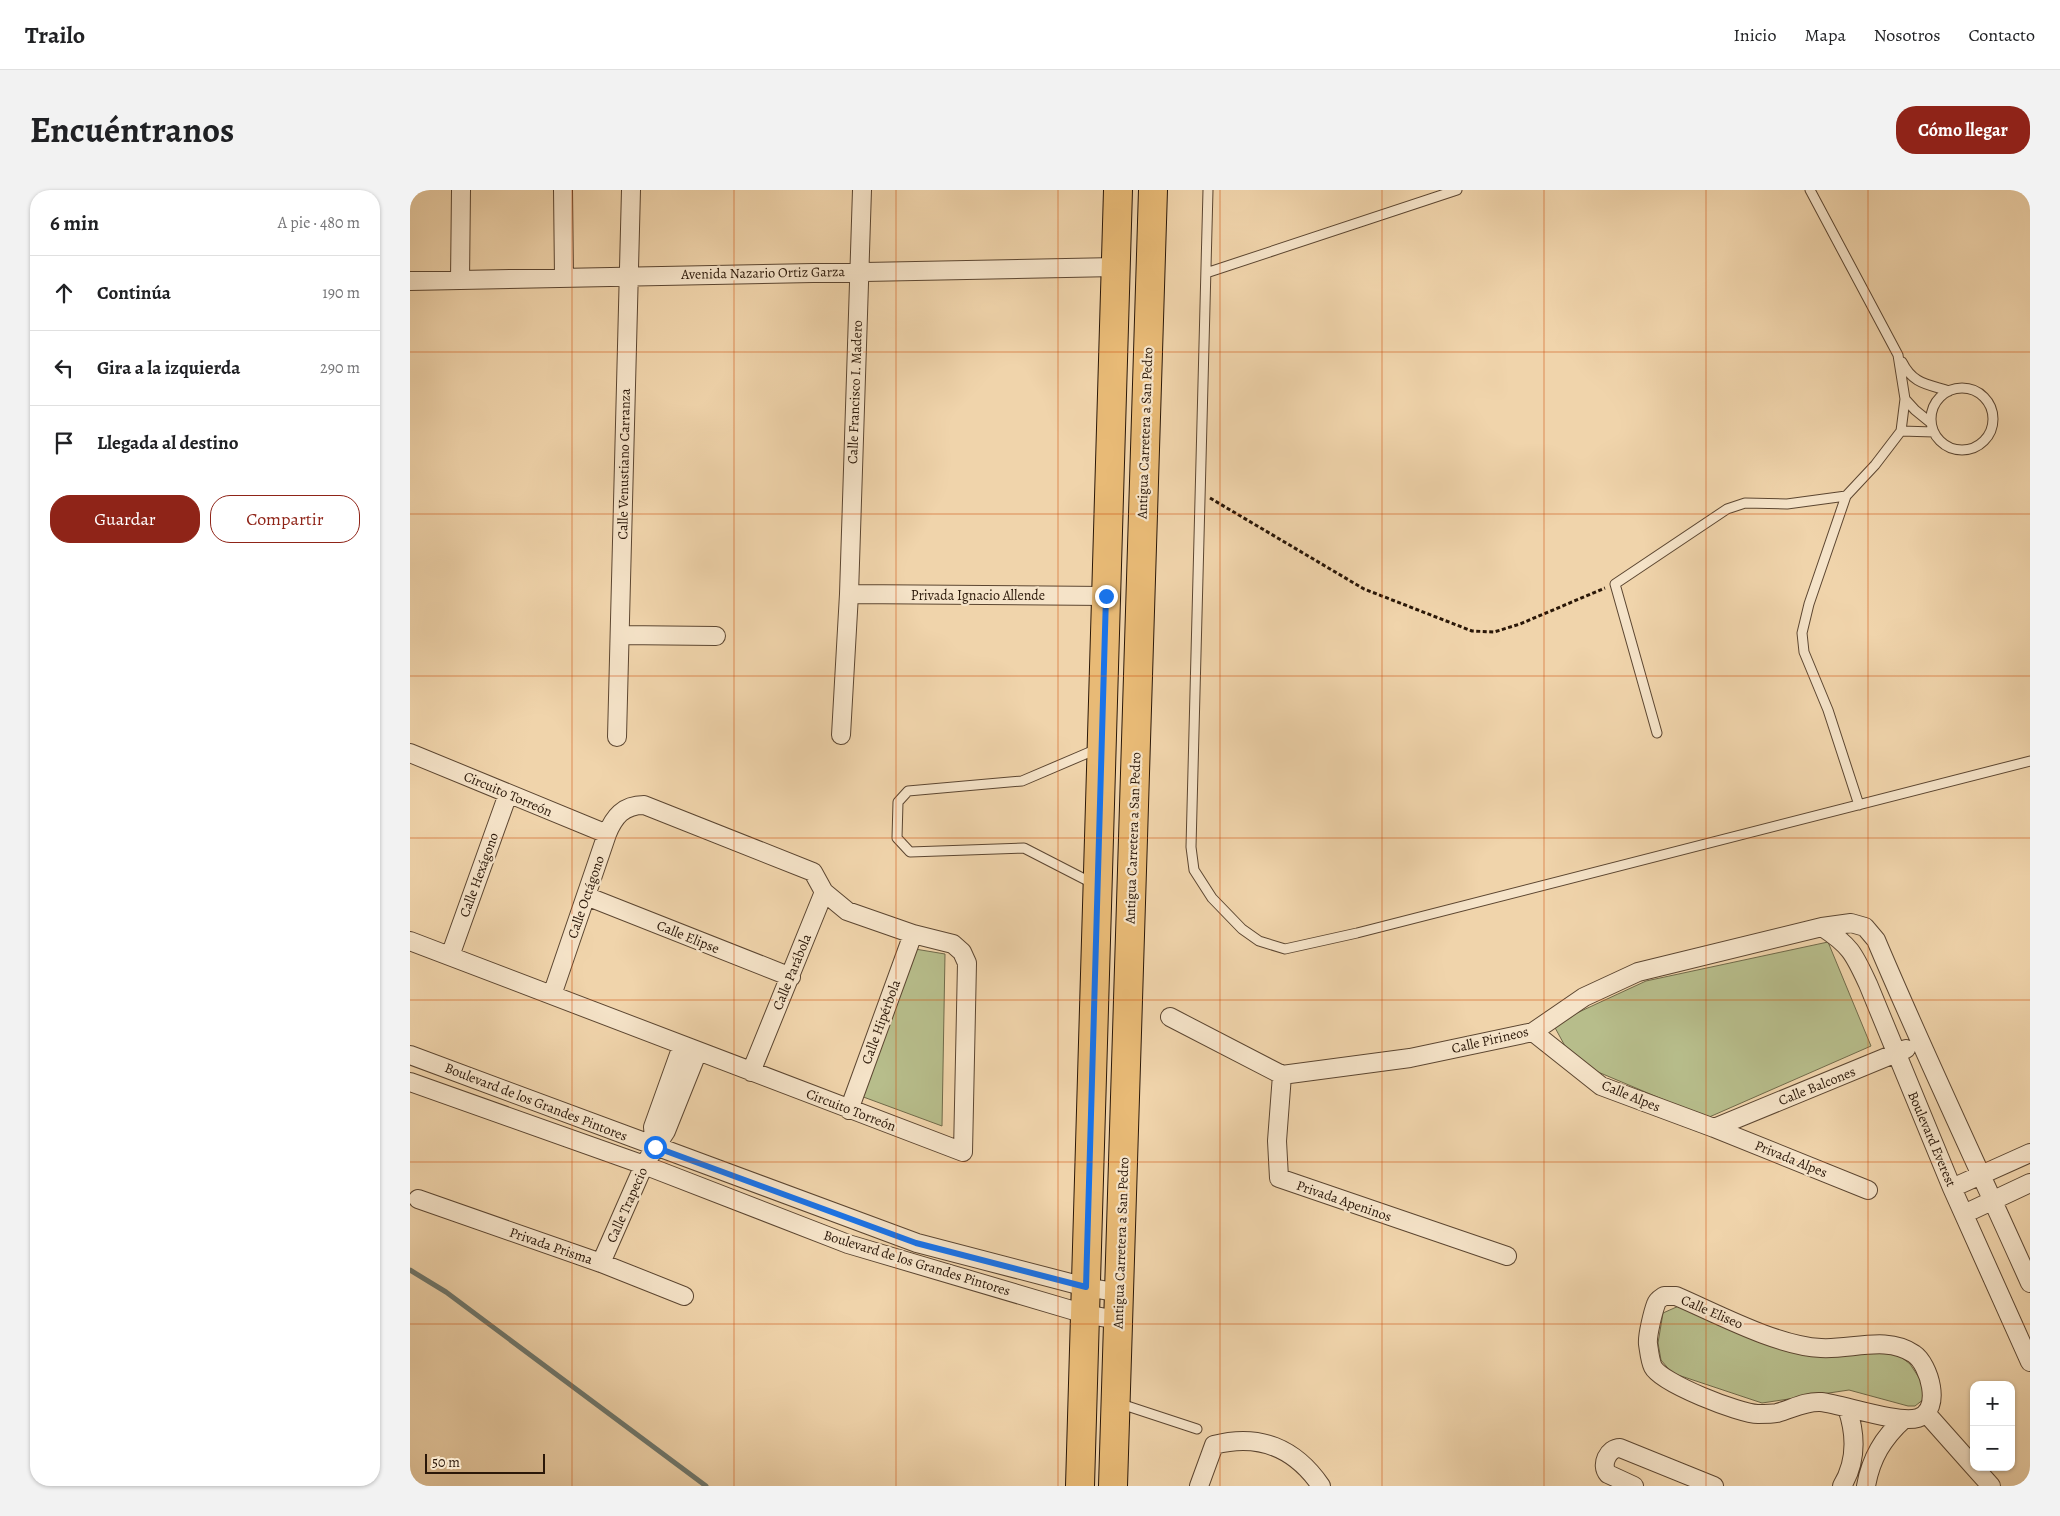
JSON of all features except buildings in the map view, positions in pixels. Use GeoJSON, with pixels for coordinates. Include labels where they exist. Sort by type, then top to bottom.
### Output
{"type":"FeatureCollection","features":[{"type":"Feature","properties":{"kind":"main road"},"geometry":{"type":"LineString","coordinates":[[1080,1486],[1118,190]]}},
{"type":"Feature","properties":{"kind":"main road","name":"Antigua Carretera a San Pedro"},"geometry":{"type":"LineString","coordinates":[[1113,1486],[1152,190]]}},
{"type":"Feature","properties":{"kind":"street"},"geometry":{"type":"LineString","coordinates":[[460,280],[461,190]]}},
{"type":"Feature","properties":{"kind":"street"},"geometry":{"type":"LineString","coordinates":[[563,190],[564,278]]}},
{"type":"Feature","properties":{"kind":"street","name":"Calle Venustiano Carranza"},"geometry":{"type":"LineString","coordinates":[[617,737],[631,190]]}},
{"type":"Feature","properties":{"kind":"street","name":"Calle Francisco I. Madero"},"geometry":{"type":"LineString","coordinates":[[842,735],[849,594],[862,190]]}},
{"type":"Feature","properties":{"kind":"street","name":"Avenida Nazario Ortiz Garza"},"geometry":{"type":"LineString","coordinates":[[410,281],[1116,267]]}},
{"type":"Feature","properties":{"kind":"street","name":"Privada Ignacio Allende"},"geometry":{"type":"LineString","coordinates":[[849,594],[1106,596]]}},
{"type":"Feature","properties":{"kind":"street"},"geometry":{"type":"LineString","coordinates":[[620,635],[716,636]]}},
{"type":"Feature","properties":{"kind":"street","name":"Circuito Torreón"},"geometry":{"type":"LineString","coordinates":[[410,752],[606,834]]}},
{"type":"Feature","properties":{"kind":"street","name":"Calle Hexágono"},"geometry":{"type":"LineString","coordinates":[[450,956],[508,794]]}},
{"type":"Feature","properties":{"kind":"street","name":"Calle Octágono"},"geometry":{"type":"LineString","coordinates":[[552,995],[606,834],[620,811],[630,806],[644,805],[813,872],[824,892]]}},
{"type":"Feature","properties":{"kind":"street","name":"Circuito Torreón"},"geometry":{"type":"LineString","coordinates":[[410,940],[849,1110],[963,1152],[967,964],[962,952],[953,944],[913,934],[848,911],[824,892]]}},
{"type":"Feature","properties":{"kind":"street","name":"Calle Parábola"},"geometry":{"type":"LineString","coordinates":[[752,1072],[824,892]]}},
{"type":"Feature","properties":{"kind":"street","name":"Calle Elipse"},"geometry":{"type":"LineString","coordinates":[[586,896],[790,977]]}},
{"type":"Feature","properties":{"kind":"street","name":"Calle Pirineos"},"geometry":{"type":"LineString","coordinates":[[1282,1075],[1410,1058],[1533,1032],[1584,997],[1638,972],[1822,927],[1851,923],[1865,927]]}},
{"type":"Feature","properties":{"kind":"street","name":"Boulevard Everest"},"geometry":{"type":"LineString","coordinates":[[1822,927],[1839,938],[1853,952],[1952,1188],[2030,1362]]}},
{"type":"Feature","properties":{"kind":"street","name":"Boulevard Everest"},"geometry":{"type":"LineString","coordinates":[[1865,927],[1876,940],[1920,1043],[2030,1284]]}},
{"type":"Feature","properties":{"kind":"street","name":"Calle Hipérbola"},"geometry":{"type":"LineString","coordinates":[[849,1110],[913,934]]}},
{"type":"Feature","properties":{"kind":"street"},"geometry":{"type":"LineString","coordinates":[[1170,1017],[1282,1075]]}},
{"type":"Feature","properties":{"kind":"street","name":"Calle Alpes"},"geometry":{"type":"LineString","coordinates":[[1533,1032],[1601,1086],[1714,1128]]}},
{"type":"Feature","properties":{"kind":"street","name":"Calle Balcones"},"geometry":{"type":"LineString","coordinates":[[1714,1128],[1920,1043]]}},
{"type":"Feature","properties":{"kind":"street"},"geometry":{"type":"LineString","coordinates":[[655,1147],[653,1127],[690,1049]]}},
{"type":"Feature","properties":{"kind":"street","name":"Boulevard de los Grandes Pintores"},"geometry":{"type":"LineString","coordinates":[[410,1055],[916,1243],[1086,1287],[1120,1293]]}},
{"type":"Feature","properties":{"kind":"street","name":"Privada Apeninos"},"geometry":{"type":"LineString","coordinates":[[1282,1075],[1277,1141],[1280,1178],[1507,1256]]}},
{"type":"Feature","properties":{"kind":"street","name":"Boulevard de los Grandes Pintores"},"geometry":{"type":"LineString","coordinates":[[410,1082],[644,1164],[848,1244],[1085,1314],[1118,1320]]}},
{"type":"Feature","properties":{"kind":"street","name":"Privada Alpes"},"geometry":{"type":"LineString","coordinates":[[1714,1128],[1868,1190]]}},
{"type":"Feature","properties":{"kind":"street","name":"Calle Trapecio"},"geometry":{"type":"LineString","coordinates":[[601,1263],[644,1164],[655,1147]]}},
{"type":"Feature","properties":{"kind":"street"},"geometry":{"type":"LineString","coordinates":[[1952,1188],[2030,1153]]}},
{"type":"Feature","properties":{"kind":"street"},"geometry":{"type":"LineString","coordinates":[[1964,1214],[2030,1183]]}},
{"type":"Feature","properties":{"kind":"street","name":"Privada Prisma"},"geometry":{"type":"LineString","coordinates":[[418,1200],[601,1263],[684,1296]]}},
{"type":"Feature","properties":{"kind":"street","name":"Calle Eliseo"},"geometry":{"type":"LineString","coordinates":[[1664,1296],[1676,1296],[1787,1343],[1822,1348],[1877,1344],[1900,1346],[1916,1355],[1927,1375],[1932,1388],[1931,1405],[1926,1413],[1918,1418],[1904,1419],[1847,1408],[1836,1404],[1818,1402],[1798,1404],[1776,1413],[1756,1414],[1728,1407],[1669,1381],[1653,1367],[1648,1343],[1656,1302],[1664,1296]]}},
{"type":"Feature","properties":{"kind":"street"},"geometry":{"type":"LineString","coordinates":[[1842,1486],[1850,1469],[1854,1453],[1852,1422],[1847,1408]]}},
{"type":"Feature","properties":{"kind":"street"},"geometry":{"type":"LineString","coordinates":[[1926,1413],[1970,1462]]}},
{"type":"Feature","properties":{"kind":"street"},"geometry":{"type":"LineString","coordinates":[[1866,1486],[1874,1458],[1881,1444],[1904,1419]]}},
{"type":"Feature","properties":{"kind":"street"},"geometry":{"type":"LineString","coordinates":[[1199,1486],[1214,1445],[1229,1441],[1262,1441],[1293,1455],[1314,1475],[1321,1486]]}},
{"type":"Feature","properties":{"kind":"street"},"geometry":{"type":"LineString","coordinates":[[1634,1486],[1605,1471],[1604,1466],[1610,1450],[1620,1448],[1714,1486]]}},
{"type":"Feature","properties":{"kind":"street"},"geometry":{"type":"LineString","coordinates":[[1978,1471],[1991,1486]]}},
{"type":"Feature","properties":{"kind":"lane"},"geometry":{"type":"LineString","coordinates":[[1208,190],[1190,847],[1194,870],[1212,898],[1242,930],[1259,941],[1286,949],[1357,933],[2030,761]]}},
{"type":"Feature","properties":{"kind":"lane"},"geometry":{"type":"LineString","coordinates":[[1206,273],[1457,190]]}},
{"type":"Feature","properties":{"kind":"lane"},"geometry":{"type":"LineString","coordinates":[[1810,190],[1907,372],[1916,381],[1949,391]]}},
{"type":"Feature","properties":{"kind":"lane"},"geometry":{"type":"LineString","coordinates":[[1859,805],[1828,710],[1804,652],[1802,633],[1809,604],[1846,496],[1901,431],[1905,399],[1898,355]]}},
{"type":"Feature","properties":{"kind":"lane"},"geometry":{"type":"LineString","coordinates":[[1905,399],[1932,428],[1939,441],[1956,450],[1976,447],[1985,440],[1991,431],[1994,420],[1992,410],[1987,400],[1979,393],[1969,388],[1958,388],[1949,391],[1935,404],[1931,413],[1932,428]]}},
{"type":"Feature","properties":{"kind":"lane"},"geometry":{"type":"LineString","coordinates":[[1901,431],[1932,428]]}},
{"type":"Feature","properties":{"kind":"lane"},"geometry":{"type":"LineString","coordinates":[[1657,733],[1615,584],[1727,509],[1745,503],[1787,504],[1846,496]]}},
{"type":"Feature","properties":{"kind":"lane"},"geometry":{"type":"LineString","coordinates":[[1098,886],[1024,848],[910,852],[897,838],[898,802],[908,791],[1022,782],[1102,747]]}},
{"type":"Feature","properties":{"kind":"lane"},"geometry":{"type":"LineString","coordinates":[[1116,1402],[1197,1429]]}},
{"type":"Feature","properties":{"kind":"path"},"geometry":{"type":"LineString","coordinates":[[1200,492],[1364,589],[1472,631],[1494,632],[1520,624],[1615,584]]}},
{"type":"Feature","properties":{"kind":"green space"},"geometry":{"type":"Polygon","coordinates":[[[1828,942],[1871,1046],[1707,1118],[1598,1072],[1565,1046],[1553,1024],[1646,981],[1828,942]]]}},
{"type":"Feature","properties":{"kind":"green space"},"geometry":{"type":"Polygon","coordinates":[[[915,949],[945,954],[942,1126],[858,1095],[915,949]]]}},
{"type":"Feature","properties":{"kind":"green space"},"geometry":{"type":"Polygon","coordinates":[[[1681,1305],[1786,1350],[1878,1351],[1896,1353],[1910,1364],[1922,1382],[1924,1399],[1915,1406],[1908,1406],[1849,1390],[1762,1403],[1672,1373],[1661,1360],[1658,1343],[1663,1313],[1681,1305]]]}},
{"type":"Feature","properties":{"kind":"waterway"},"geometry":{"type":"LineString","coordinates":[[410,1270],[446,1292],[706,1486]]}},
{"type":"Feature","properties":{"kind":"route"},"geometry":{"type":"LineString","coordinates":[[655,1147],[916,1243],[1086,1287],[1106,596]]}}]}
